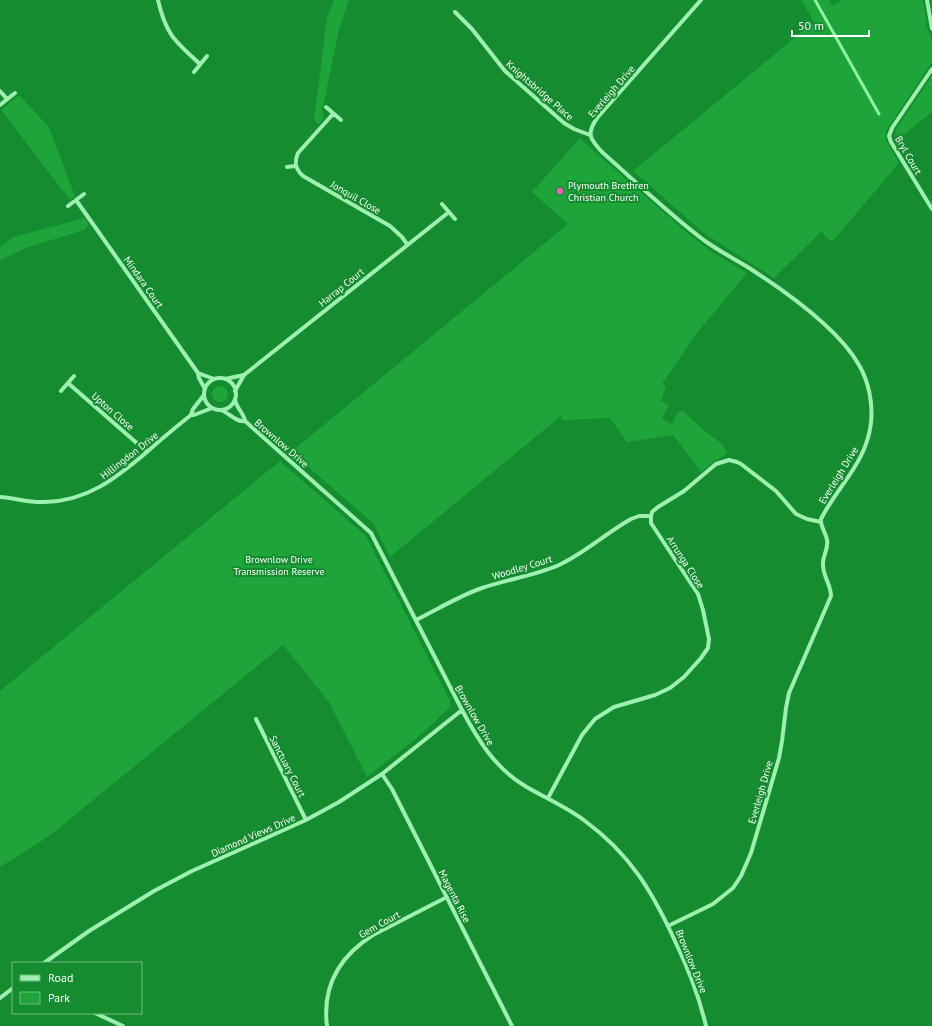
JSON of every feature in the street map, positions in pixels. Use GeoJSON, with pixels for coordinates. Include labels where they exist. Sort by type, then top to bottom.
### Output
{"type":"FeatureCollection","features":[{"type":"Feature","properties":{"kind":"street"},"geometry":{"type":"LineString","coordinates":[[158,0],[168,31],[178,44],[200,64]]}},
{"type":"Feature","properties":{"kind":"street","name":"Everleigh Drive"},"geometry":{"type":"LineString","coordinates":[[668,926],[706,908],[719,900],[737,882],[748,861],[779,758],[789,693],[831,596],[830,587],[823,566],[827,540],[822,529],[821,522],[823,515],[863,453],[870,431],[871,421],[870,400],[867,383],[860,366],[848,349],[816,317],[766,279],[713,246],[697,234],[602,152],[592,140],[590,135],[591,129],[597,118],[701,0]]}},
{"type":"Feature","properties":{"kind":"street"},"geometry":{"type":"LineString","coordinates":[[927,0],[932,29]]}},
{"type":"Feature","properties":{"kind":"street","name":"Knightsbridge Place"},"geometry":{"type":"LineString","coordinates":[[455,12],[472,29],[505,71],[564,123],[574,129],[590,135]]}},
{"type":"Feature","properties":{"kind":"street"},"geometry":{"type":"LineString","coordinates":[[194,72],[207,56]]}},
{"type":"Feature","properties":{"kind":"street","name":"Bryl Court"},"geometry":{"type":"LineString","coordinates":[[932,69],[892,128],[889,136],[891,142],[932,209]]}},
{"type":"Feature","properties":{"kind":"street"},"geometry":{"type":"LineString","coordinates":[[0,91],[7,99]]}},
{"type":"Feature","properties":{"kind":"street"},"geometry":{"type":"LineString","coordinates":[[0,106],[15,93]]}},
{"type":"Feature","properties":{"kind":"street"},"geometry":{"type":"LineString","coordinates":[[326,107],[340,120]]}},
{"type":"Feature","properties":{"kind":"street"},"geometry":{"type":"LineString","coordinates":[[287,167],[295,166],[298,153],[333,114]]}},
{"type":"Feature","properties":{"kind":"street","name":"Jonquil Close"},"geometry":{"type":"LineString","coordinates":[[295,166],[298,172],[303,176],[390,226],[407,244]]}},
{"type":"Feature","properties":{"kind":"street"},"geometry":{"type":"LineString","coordinates":[[68,206],[84,194]]}},
{"type":"Feature","properties":{"kind":"street","name":"Mindara Court"},"geometry":{"type":"LineString","coordinates":[[76,200],[198,373],[205,389]]}},
{"type":"Feature","properties":{"kind":"street"},"geometry":{"type":"LineString","coordinates":[[442,204],[455,219]]}},
{"type":"Feature","properties":{"kind":"street","name":"Harrap Court"},"geometry":{"type":"LineString","coordinates":[[235,390],[244,375],[449,212]]}},
{"type":"Feature","properties":{"kind":"street"},"geometry":{"type":"LineString","coordinates":[[198,373],[214,379],[224,379],[229,381],[235,390],[235,399],[229,406],[220,410],[212,408],[206,402],[204,395],[205,389],[214,379]]}},
{"type":"Feature","properties":{"kind":"street","name":"Harrap Court"},"geometry":{"type":"LineString","coordinates":[[224,379],[244,375]]}},
{"type":"Feature","properties":{"kind":"street"},"geometry":{"type":"LineString","coordinates":[[61,391],[74,376]]}},
{"type":"Feature","properties":{"kind":"street","name":"Upton Close"},"geometry":{"type":"LineString","coordinates":[[68,383],[147,452]]}},
{"type":"Feature","properties":{"kind":"street","name":"Hillingdon Drive"},"geometry":{"type":"LineString","coordinates":[[191,415],[193,409],[204,395]]}},
{"type":"Feature","properties":{"kind":"street","name":"Brownlow Drive"},"geometry":{"type":"LineString","coordinates":[[235,399],[245,421],[371,533],[462,710],[483,746],[498,764],[524,785],[583,820],[616,848],[635,869],[650,890],[689,971],[706,1026]]}},
{"type":"Feature","properties":{"kind":"street","name":"Hillingdon Drive"},"geometry":{"type":"LineString","coordinates":[[0,497],[45,502],[75,497],[103,486],[191,415],[212,408]]}},
{"type":"Feature","properties":{"kind":"street","name":"Brownlow Drive"},"geometry":{"type":"LineString","coordinates":[[220,410],[227,412],[239,421],[245,421]]}},
{"type":"Feature","properties":{"kind":"street"},"geometry":{"type":"LineString","coordinates":[[651,516],[652,512],[658,507],[692,486],[712,467],[720,462],[729,460],[741,464],[776,491],[796,514],[807,519],[821,522]]}},
{"type":"Feature","properties":{"kind":"street","name":"Woodley Court"},"geometry":{"type":"LineString","coordinates":[[416,620],[482,588],[559,565],[631,519],[639,516],[651,516]]}},
{"type":"Feature","properties":{"kind":"street","name":"Arrunga Close"},"geometry":{"type":"LineString","coordinates":[[548,798],[582,735],[595,719],[614,707],[656,695],[670,688],[684,677],[708,648],[709,639],[698,594],[654,527],[651,516]]}},
{"type":"Feature","properties":{"kind":"street","name":"Diamond Views Drive"},"geometry":{"type":"LineString","coordinates":[[45,962],[89,931],[154,891],[192,871],[306,820],[339,802],[382,774],[450,718],[462,710]]}},
{"type":"Feature","properties":{"kind":"street","name":"Sanctuary Court"},"geometry":{"type":"LineString","coordinates":[[256,719],[306,820]]}},
{"type":"Feature","properties":{"kind":"street","name":"Magenta Rise"},"geometry":{"type":"LineString","coordinates":[[382,774],[392,789],[512,1026]]}},
{"type":"Feature","properties":{"kind":"street","name":"Gem Court"},"geometry":{"type":"LineString","coordinates":[[327,1026],[326,1008],[330,985],[340,965],[350,952],[373,935],[447,897]]}},
{"type":"Feature","properties":{"kind":"street"},"geometry":{"type":"LineString","coordinates":[[0,998],[12,989]]}},
{"type":"Feature","properties":{"kind":"street"},"geometry":{"type":"LineString","coordinates":[[97,1014],[123,1026]]}},
{"type":"Feature","properties":{"kind":"green space"},"geometry":{"type":"Polygon","coordinates":[[[334,0],[349,0],[339,29],[323,107],[321,109],[324,117],[319,125],[314,120],[327,18],[334,0]]]}},
{"type":"Feature","properties":{"kind":"green space"},"geometry":{"type":"Polygon","coordinates":[[[801,0],[829,0],[833,6],[841,0],[923,0],[927,27],[932,41],[932,62],[886,131],[886,140],[899,163],[832,242],[821,232],[774,278],[704,233],[633,171],[814,22],[801,0]]]}},
{"type":"Feature","properties":{"kind":"green space"},"geometry":{"type":"Polygon","coordinates":[[[932,76],[932,112],[896,141],[896,129],[932,76]]]}},
{"type":"Feature","properties":{"kind":"green space"},"geometry":{"type":"Polygon","coordinates":[[[19,95],[49,127],[75,196],[70,200],[1,110],[19,95]]]}},
{"type":"Feature","properties":{"kind":"green space"},"geometry":{"type":"Polygon","coordinates":[[[580,138],[685,231],[709,250],[747,273],[696,334],[662,384],[666,387],[661,401],[669,405],[662,419],[672,424],[678,412],[683,411],[707,433],[722,444],[727,452],[725,456],[714,461],[701,472],[673,435],[627,442],[610,418],[563,420],[561,416],[390,557],[373,523],[291,452],[568,224],[532,192],[580,138]]]}},
{"type":"Feature","properties":{"kind":"green space"},"geometry":{"type":"Polygon","coordinates":[[[85,218],[89,224],[84,230],[26,248],[0,260],[0,247],[13,237],[85,218]]]}},
{"type":"Feature","properties":{"kind":"green space"},"geometry":{"type":"Polygon","coordinates":[[[217,386],[223,386],[228,391],[226,400],[223,402],[217,402],[212,397],[212,391],[217,386]]]}},
{"type":"Feature","properties":{"kind":"green space","name":"Brownlow Drive Transmission Reserve"},"geometry":{"type":"Polygon","coordinates":[[[280,461],[366,536],[450,701],[449,708],[423,733],[367,777],[329,702],[283,645],[48,837],[0,867],[0,691],[280,461]]]}},
{"type":"Feature","properties":{"kind":"waterway"},"geometry":{"type":"LineString","coordinates":[[815,0],[879,114]]}},
{"type":"Feature","properties":{"kind":"place","name":"Plymouth Brethren Christian Church"},"geometry":{"type":"Point","coordinates":[560,191]}}]}
